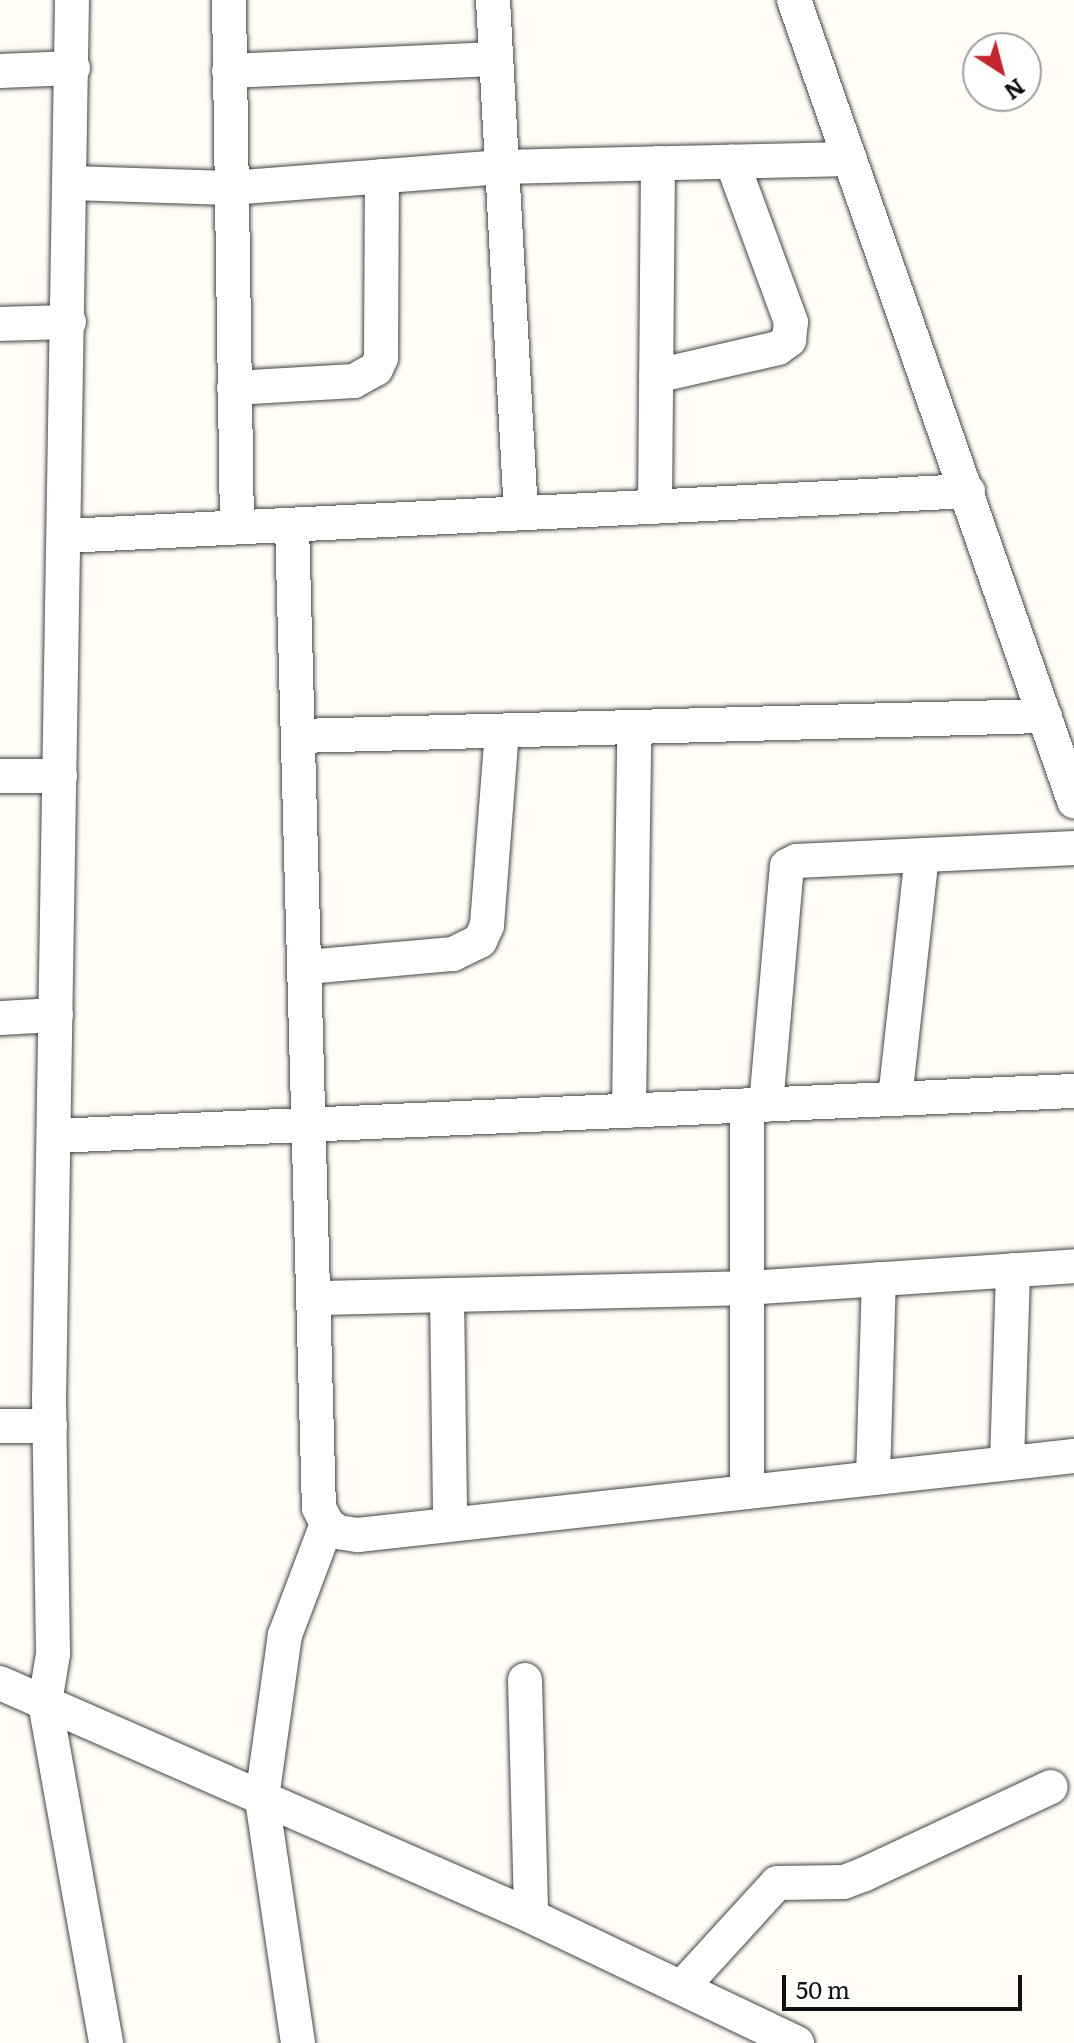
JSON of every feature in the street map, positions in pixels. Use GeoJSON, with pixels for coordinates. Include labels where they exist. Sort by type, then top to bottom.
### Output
{"type":"FeatureCollection","features":[{"type":"Feature","properties":{"kind":"street"},"geometry":{"type":"LineString","coordinates":[[72,0],[50,1426],[53,1654],[45,1703],[106,2043]]}},
{"type":"Feature","properties":{"kind":"street"},"geometry":{"type":"LineString","coordinates":[[229,0],[237,527]]}},
{"type":"Feature","properties":{"kind":"street"},"geometry":{"type":"LineString","coordinates":[[493,0],[521,513]]}},
{"type":"Feature","properties":{"kind":"street"},"geometry":{"type":"LineString","coordinates":[[794,0],[1074,801]]}},
{"type":"Feature","properties":{"kind":"street"},"geometry":{"type":"LineString","coordinates":[[229,71],[496,59]]}},
{"type":"Feature","properties":{"kind":"street"},"geometry":{"type":"LineString","coordinates":[[0,71],[73,68]]}},
{"type":"Feature","properties":{"kind":"street"},"geometry":{"type":"LineString","coordinates":[[71,183],[230,188],[502,167],[850,159]]}},
{"type":"Feature","properties":{"kind":"street"},"geometry":{"type":"LineString","coordinates":[[656,376],[778,348],[789,340],[791,322],[732,162]]}},
{"type":"Feature","properties":{"kind":"street"},"geometry":{"type":"LineString","coordinates":[[655,507],[658,163]]}},
{"type":"Feature","properties":{"kind":"street"},"geometry":{"type":"LineString","coordinates":[[234,388],[354,381],[376,369],[381,358],[382,176]]}},
{"type":"Feature","properties":{"kind":"street"},"geometry":{"type":"LineString","coordinates":[[0,324],[69,322]]}},
{"type":"Feature","properties":{"kind":"street"},"geometry":{"type":"LineString","coordinates":[[65,536],[968,491]]}},
{"type":"Feature","properties":{"kind":"street"},"geometry":{"type":"LineString","coordinates":[[292,525],[312,1124],[319,1508],[327,1524],[338,1532],[358,1535],[1074,1456]]}},
{"type":"Feature","properties":{"kind":"street"},"geometry":{"type":"LineString","coordinates":[[299,736],[634,730],[1045,716]]}},
{"type":"Feature","properties":{"kind":"street"},"geometry":{"type":"LineString","coordinates":[[629,1111],[634,730]]}},
{"type":"Feature","properties":{"kind":"street"},"geometry":{"type":"LineString","coordinates":[[307,967],[453,954],[480,941],[487,925],[502,732]]}},
{"type":"Feature","properties":{"kind":"street"},"geometry":{"type":"LineString","coordinates":[[0,776],[60,776]]}},
{"type":"Feature","properties":{"kind":"street"},"geometry":{"type":"LineString","coordinates":[[747,1492],[747,1288],[757,1105],[787,866],[922,855],[1074,848]]}},
{"type":"Feature","properties":{"kind":"street"},"geometry":{"type":"LineString","coordinates":[[895,1099],[922,855]]}},
{"type":"Feature","properties":{"kind":"street"},"geometry":{"type":"LineString","coordinates":[[0,1018],[56,1015]]}},
{"type":"Feature","properties":{"kind":"street"},"geometry":{"type":"LineString","coordinates":[[54,1136],[1074,1091]]}},
{"type":"Feature","properties":{"kind":"street"},"geometry":{"type":"LineString","coordinates":[[316,1298],[747,1288],[1074,1266]]}},
{"type":"Feature","properties":{"kind":"street"},"geometry":{"type":"LineString","coordinates":[[1007,1463],[1013,1270]]}},
{"type":"Feature","properties":{"kind":"street"},"geometry":{"type":"LineString","coordinates":[[873,1478],[879,1279]]}},
{"type":"Feature","properties":{"kind":"street"},"geometry":{"type":"LineString","coordinates":[[447,1295],[450,1524]]}},
{"type":"Feature","properties":{"kind":"street"},"geometry":{"type":"LineString","coordinates":[[0,1426],[50,1426]]}},
{"type":"Feature","properties":{"kind":"street"},"geometry":{"type":"LineString","coordinates":[[298,2043],[262,1798],[285,1635],[327,1524]]}},
{"type":"Feature","properties":{"kind":"street"},"geometry":{"type":"LineString","coordinates":[[525,1680],[531,1916]]}},
{"type":"Feature","properties":{"kind":"street"},"geometry":{"type":"LineString","coordinates":[[0,1683],[531,1916],[797,2043]]}},
{"type":"Feature","properties":{"kind":"street"},"geometry":{"type":"LineString","coordinates":[[683,1986],[777,1883],[844,1882],[1051,1787]]}}]}
